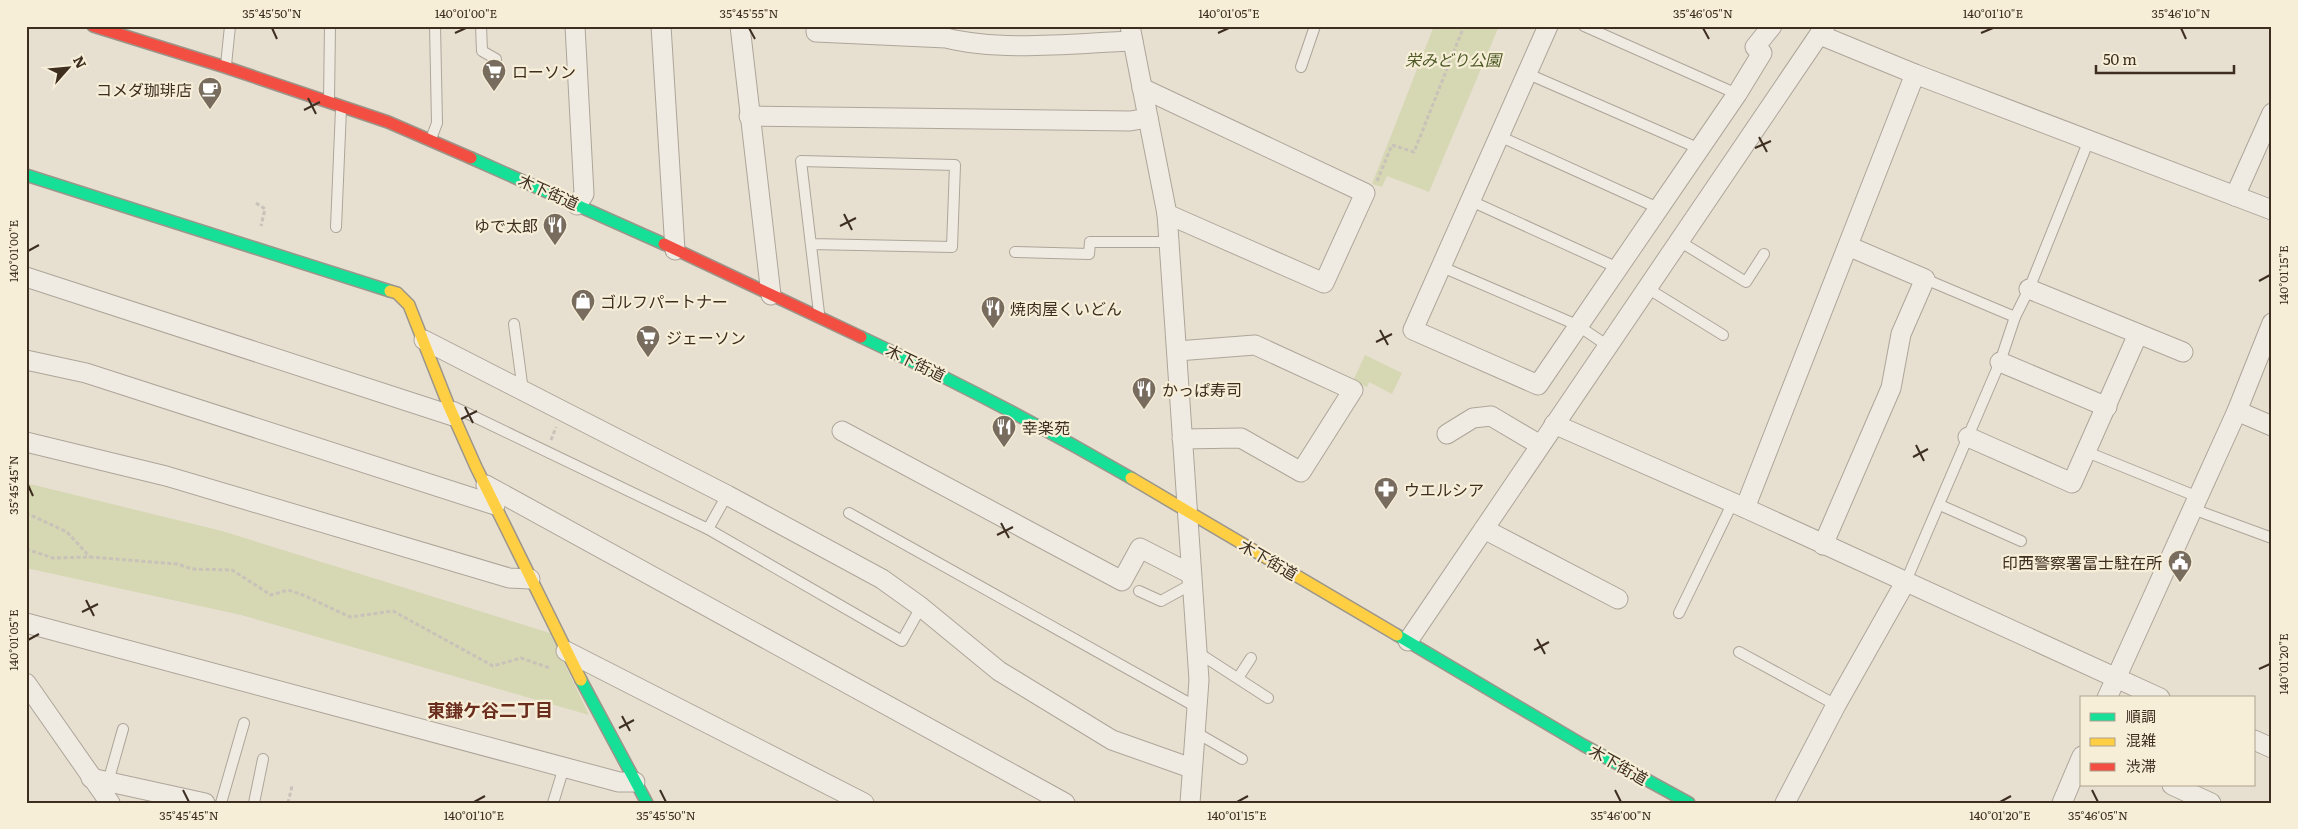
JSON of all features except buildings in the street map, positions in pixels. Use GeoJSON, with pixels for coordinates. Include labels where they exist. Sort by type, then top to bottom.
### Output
{"type":"FeatureCollection","features":[{"type":"Feature","properties":{"kind":"main road","name":"木下街道"},"geometry":{"type":"LineString","coordinates":[[93,26],[341,105],[431,140],[577,205],[910,359],[997,403],[1086,452],[1583,745],[1689,803]]}},
{"type":"Feature","properties":{"kind":"main road"},"geometry":{"type":"LineString","coordinates":[[26,175],[167,221],[256,246],[397,293],[409,305],[451,410],[530,579],[646,803]]}},
{"type":"Feature","properties":{"kind":"street"},"geometry":{"type":"LineString","coordinates":[[575,26],[584,194],[577,205]]}},
{"type":"Feature","properties":{"kind":"street"},"geometry":{"type":"LineString","coordinates":[[662,26],[675,250]]}},
{"type":"Feature","properties":{"kind":"street"},"geometry":{"type":"LineString","coordinates":[[740,26],[771,295]]}},
{"type":"Feature","properties":{"kind":"street"},"geometry":{"type":"LineString","coordinates":[[816,26],[816,32],[946,38],[965,43],[997,44],[1132,34],[1167,214],[1197,652],[1198,708],[1191,768],[1193,800]]}},
{"type":"Feature","properties":{"kind":"street"},"geometry":{"type":"LineString","coordinates":[[1548,26],[1413,330],[1538,385],[1577,325],[1737,94],[1762,53],[1755,48],[1772,26]]}},
{"type":"Feature","properties":{"kind":"street"},"geometry":{"type":"LineString","coordinates":[[1408,641],[1823,29],[1915,74],[2272,210]]}},
{"type":"Feature","properties":{"kind":"street"},"geometry":{"type":"LineString","coordinates":[[1739,505],[1848,246],[1915,74]]}},
{"type":"Feature","properties":{"kind":"street"},"geometry":{"type":"LineString","coordinates":[[1142,88],[1365,193],[1324,283],[1167,214]]}},
{"type":"Feature","properties":{"kind":"street"},"geometry":{"type":"LineString","coordinates":[[2235,196],[2272,113]]}},
{"type":"Feature","properties":{"kind":"street"},"geometry":{"type":"LineString","coordinates":[[749,116],[1120,121],[1148,118]]}},
{"type":"Feature","properties":{"kind":"street"},"geometry":{"type":"LineString","coordinates":[[1823,545],[1891,388],[1901,334],[1925,279],[1848,246]]}},
{"type":"Feature","properties":{"kind":"street"},"geometry":{"type":"LineString","coordinates":[[26,278],[451,410]]}},
{"type":"Feature","properties":{"kind":"street"},"geometry":{"type":"LineString","coordinates":[[2029,290],[2184,352]]}},
{"type":"Feature","properties":{"kind":"street"},"geometry":{"type":"LineString","coordinates":[[2108,696],[2237,411],[2271,327]]}},
{"type":"Feature","properties":{"kind":"street"},"geometry":{"type":"LineString","coordinates":[[1968,437],[2072,483],[2138,334]]}},
{"type":"Feature","properties":{"kind":"street"},"geometry":{"type":"LineString","coordinates":[[424,340],[727,495],[882,579],[921,607],[999,671],[1112,740],[1191,768]]}},
{"type":"Feature","properties":{"kind":"street"},"geometry":{"type":"LineString","coordinates":[[1177,351],[1255,345],[1353,390],[1301,472],[1241,438],[1182,439]]}},
{"type":"Feature","properties":{"kind":"street"},"geometry":{"type":"LineString","coordinates":[[26,360],[86,373],[495,505]]}},
{"type":"Feature","properties":{"kind":"street"},"geometry":{"type":"LineString","coordinates":[[2000,362],[2107,407]]}},
{"type":"Feature","properties":{"kind":"street"},"geometry":{"type":"LineString","coordinates":[[2237,411],[2272,426]]}},
{"type":"Feature","properties":{"kind":"street"},"geometry":{"type":"LineString","coordinates":[[1447,434],[1473,418],[1491,416],[1540,445]]}},
{"type":"Feature","properties":{"kind":"street"},"geometry":{"type":"LineString","coordinates":[[1554,424],[1739,505],[2156,696]]}},
{"type":"Feature","properties":{"kind":"street"},"geometry":{"type":"LineString","coordinates":[[842,431],[1122,581],[1140,548],[1191,578]]}},
{"type":"Feature","properties":{"kind":"street"},"geometry":{"type":"LineString","coordinates":[[26,442],[166,476],[509,578],[530,579]]}},
{"type":"Feature","properties":{"kind":"street"},"geometry":{"type":"LineString","coordinates":[[486,485],[1065,803]]}},
{"type":"Feature","properties":{"kind":"street"},"geometry":{"type":"LineString","coordinates":[[1484,529],[1618,599]]}},
{"type":"Feature","properties":{"kind":"street"},"geometry":{"type":"LineString","coordinates":[[1785,803],[1836,705],[1906,581]]}},
{"type":"Feature","properties":{"kind":"street"},"geometry":{"type":"LineString","coordinates":[[26,623],[619,782],[636,782]]}},
{"type":"Feature","properties":{"kind":"street"},"geometry":{"type":"LineString","coordinates":[[570,658],[864,803]]}},
{"type":"Feature","properties":{"kind":"street"},"geometry":{"type":"LineString","coordinates":[[26,683],[100,780],[109,802]]}},
{"type":"Feature","properties":{"kind":"street"},"geometry":{"type":"LineString","coordinates":[[2256,741],[2272,748]]}},
{"type":"Feature","properties":{"kind":"street"},"geometry":{"type":"LineString","coordinates":[[2062,803],[2080,761]]}},
{"type":"Feature","properties":{"kind":"street"},"geometry":{"type":"LineString","coordinates":[[100,780],[205,803]]}},
{"type":"Feature","properties":{"kind":"street"},"geometry":{"type":"LineString","coordinates":[[2174,786],[2210,803]]}},
{"type":"Feature","properties":{"kind":"lane"},"geometry":{"type":"LineString","coordinates":[[226,67],[230,26]]}},
{"type":"Feature","properties":{"kind":"lane"},"geometry":{"type":"LineString","coordinates":[[329,101],[330,26]]}},
{"type":"Feature","properties":{"kind":"lane"},"geometry":{"type":"LineString","coordinates":[[431,140],[438,123],[435,26]]}},
{"type":"Feature","properties":{"kind":"lane"},"geometry":{"type":"LineString","coordinates":[[481,26],[482,51],[496,59]]}},
{"type":"Feature","properties":{"kind":"lane"},"geometry":{"type":"LineString","coordinates":[[1301,67],[1315,26]]}},
{"type":"Feature","properties":{"kind":"lane"},"geometry":{"type":"LineString","coordinates":[[1584,26],[1737,94]]}},
{"type":"Feature","properties":{"kind":"lane"},"geometry":{"type":"LineString","coordinates":[[1526,72],[1700,149]]}},
{"type":"Feature","properties":{"kind":"lane"},"geometry":{"type":"LineString","coordinates":[[336,227],[341,105]]}},
{"type":"Feature","properties":{"kind":"lane"},"geometry":{"type":"LineString","coordinates":[[1499,136],[1658,208]]}},
{"type":"Feature","properties":{"kind":"lane"},"geometry":{"type":"LineString","coordinates":[[1906,581],[2000,362],[2015,317],[2029,290],[2089,140]]}},
{"type":"Feature","properties":{"kind":"lane"},"geometry":{"type":"LineString","coordinates":[[811,244],[952,247],[954,165],[801,161],[811,244],[820,317]]}},
{"type":"Feature","properties":{"kind":"lane"},"geometry":{"type":"LineString","coordinates":[[1471,201],[1618,268]]}},
{"type":"Feature","properties":{"kind":"lane"},"geometry":{"type":"LineString","coordinates":[[1679,241],[1746,282],[1764,254]]}},
{"type":"Feature","properties":{"kind":"lane"},"geometry":{"type":"LineString","coordinates":[[1015,252],[1089,254],[1090,242],[1169,242]]}},
{"type":"Feature","properties":{"kind":"lane"},"geometry":{"type":"LineString","coordinates":[[1442,267],[1577,325],[1608,346]]}},
{"type":"Feature","properties":{"kind":"lane"},"geometry":{"type":"LineString","coordinates":[[1925,279],[2015,317]]}},
{"type":"Feature","properties":{"kind":"lane"},"geometry":{"type":"LineString","coordinates":[[1647,288],[1722,335]]}},
{"type":"Feature","properties":{"kind":"lane"},"geometry":{"type":"LineString","coordinates":[[514,324],[524,392]]}},
{"type":"Feature","properties":{"kind":"lane"},"geometry":{"type":"LineString","coordinates":[[451,410],[546,452],[708,529],[838,602],[902,641],[921,607]]}},
{"type":"Feature","properties":{"kind":"lane"},"geometry":{"type":"LineString","coordinates":[[2087,452],[2272,538]]}},
{"type":"Feature","properties":{"kind":"lane"},"geometry":{"type":"LineString","coordinates":[[708,529],[727,495]]}},
{"type":"Feature","properties":{"kind":"lane"},"geometry":{"type":"LineString","coordinates":[[1679,613],[1739,505]]}},
{"type":"Feature","properties":{"kind":"lane"},"geometry":{"type":"LineString","coordinates":[[1940,505],[2021,541]]}},
{"type":"Feature","properties":{"kind":"lane"},"geometry":{"type":"LineString","coordinates":[[849,513],[1198,708]]}},
{"type":"Feature","properties":{"kind":"lane"},"geometry":{"type":"LineString","coordinates":[[1139,591],[1161,601],[1191,578]]}},
{"type":"Feature","properties":{"kind":"lane"},"geometry":{"type":"LineString","coordinates":[[1197,652],[1268,698]]}},
{"type":"Feature","properties":{"kind":"lane"},"geometry":{"type":"LineString","coordinates":[[1739,652],[1836,705]]}},
{"type":"Feature","properties":{"kind":"lane"},"geometry":{"type":"LineString","coordinates":[[1238,678],[1251,658]]}},
{"type":"Feature","properties":{"kind":"lane"},"geometry":{"type":"LineString","coordinates":[[220,803],[244,723]]}},
{"type":"Feature","properties":{"kind":"lane"},"geometry":{"type":"LineString","coordinates":[[100,780],[123,729]]}},
{"type":"Feature","properties":{"kind":"lane"},"geometry":{"type":"LineString","coordinates":[[1195,732],[1242,759]]}},
{"type":"Feature","properties":{"kind":"lane"},"geometry":{"type":"LineString","coordinates":[[254,803],[263,759]]}},
{"type":"Feature","properties":{"kind":"lane"},"geometry":{"type":"LineString","coordinates":[[553,803],[564,767]]}},
{"type":"Feature","properties":{"kind":"path"},"geometry":{"type":"LineString","coordinates":[[1365,193],[1374,188],[1392,146],[1414,152],[1464,26]]}},
{"type":"Feature","properties":{"kind":"path"},"geometry":{"type":"LineString","coordinates":[[256,203],[265,209],[256,246]]}},
{"type":"Feature","properties":{"kind":"path"},"geometry":{"type":"LineString","coordinates":[[546,452],[562,412]]}},
{"type":"Feature","properties":{"kind":"path"},"geometry":{"type":"LineString","coordinates":[[26,514],[67,532],[90,557]]}},
{"type":"Feature","properties":{"kind":"path"},"geometry":{"type":"LineString","coordinates":[[26,549],[53,558],[90,557],[177,564],[192,569],[232,570],[271,595],[288,590],[350,617],[393,611],[493,666],[521,658],[559,672],[570,658]]}},
{"type":"Feature","properties":{"kind":"path"},"geometry":{"type":"LineString","coordinates":[[288,803],[292,786]]}},
{"type":"Feature","properties":{"kind":"green space","name":"栄みどり公園"},"geometry":{"type":"Polygon","coordinates":[[[1434,26],[1499,26],[1429,192],[1387,176],[1382,187],[1372,184],[1434,26]]]}},
{"type":"Feature","properties":{"kind":"green space"},"geometry":{"type":"Polygon","coordinates":[[[1365,355],[1402,373],[1392,394],[1369,382],[1367,387],[1353,381],[1365,355]]]}},
{"type":"Feature","properties":{"kind":"green space"},"geometry":{"type":"Polygon","coordinates":[[[26,483],[222,531],[550,633],[589,715],[241,615],[26,568],[26,483]]]}},
{"type":"Feature","properties":{"kind":"traffic: fast"},"geometry":{"type":"LineString","coordinates":[[471,158],[664,244]]}},
{"type":"Feature","properties":{"kind":"traffic: fast"},"geometry":{"type":"LineString","coordinates":[[26,175],[390,291]]}},
{"type":"Feature","properties":{"kind":"traffic: fast"},"geometry":{"type":"LineString","coordinates":[[861,337],[998,404],[1131,478]]}},
{"type":"Feature","properties":{"kind":"traffic: fast"},"geometry":{"type":"LineString","coordinates":[[1397,635],[1583,745],[1689,803]]}},
{"type":"Feature","properties":{"kind":"traffic: fast"},"geometry":{"type":"LineString","coordinates":[[581,680],[647,803]]}},
{"type":"Feature","properties":{"kind":"traffic: slow"},"geometry":{"type":"LineString","coordinates":[[390,291],[397,293],[409,305],[448,404],[476,467],[581,680]]}},
{"type":"Feature","properties":{"kind":"traffic: slow"},"geometry":{"type":"LineString","coordinates":[[1131,478],[1397,635]]}},
{"type":"Feature","properties":{"kind":"traffic: jam"},"geometry":{"type":"LineString","coordinates":[[93,26],[225,67],[388,122],[471,158]]}},
{"type":"Feature","properties":{"kind":"traffic: jam"},"geometry":{"type":"LineString","coordinates":[[664,244],[861,337]]}},
{"type":"Feature","properties":{"kind":"place","name":"ローソン"},"geometry":{"type":"Point","coordinates":[494,92]}},
{"type":"Feature","properties":{"kind":"place","name":"コメダ珈琲店"},"geometry":{"type":"Point","coordinates":[210,110]}},
{"type":"Feature","properties":{"kind":"place","name":"ゆで太郎"},"geometry":{"type":"Point","coordinates":[555,246]}},
{"type":"Feature","properties":{"kind":"place","name":"ゴルフパートナー"},"geometry":{"type":"Point","coordinates":[583,322]}},
{"type":"Feature","properties":{"kind":"place","name":"焼肉屋くいどん"},"geometry":{"type":"Point","coordinates":[993,329]}},
{"type":"Feature","properties":{"kind":"place","name":"ジェーソン"},"geometry":{"type":"Point","coordinates":[648,358]}},
{"type":"Feature","properties":{"kind":"place","name":"かっぱ寿司"},"geometry":{"type":"Point","coordinates":[1144,410]}},
{"type":"Feature","properties":{"kind":"place","name":"幸楽苑"},"geometry":{"type":"Point","coordinates":[1004,448]}},
{"type":"Feature","properties":{"kind":"place","name":"ウエルシア"},"geometry":{"type":"Point","coordinates":[1386,510]}},
{"type":"Feature","properties":{"kind":"place","name":"印西警察署冨士駐在所"},"geometry":{"type":"Point","coordinates":[2180,583]}},
{"type":"Feature","properties":{"kind":"district","name":"東鎌ケ谷二丁目"},"geometry":{"type":"Point","coordinates":[490,709]}}]}
